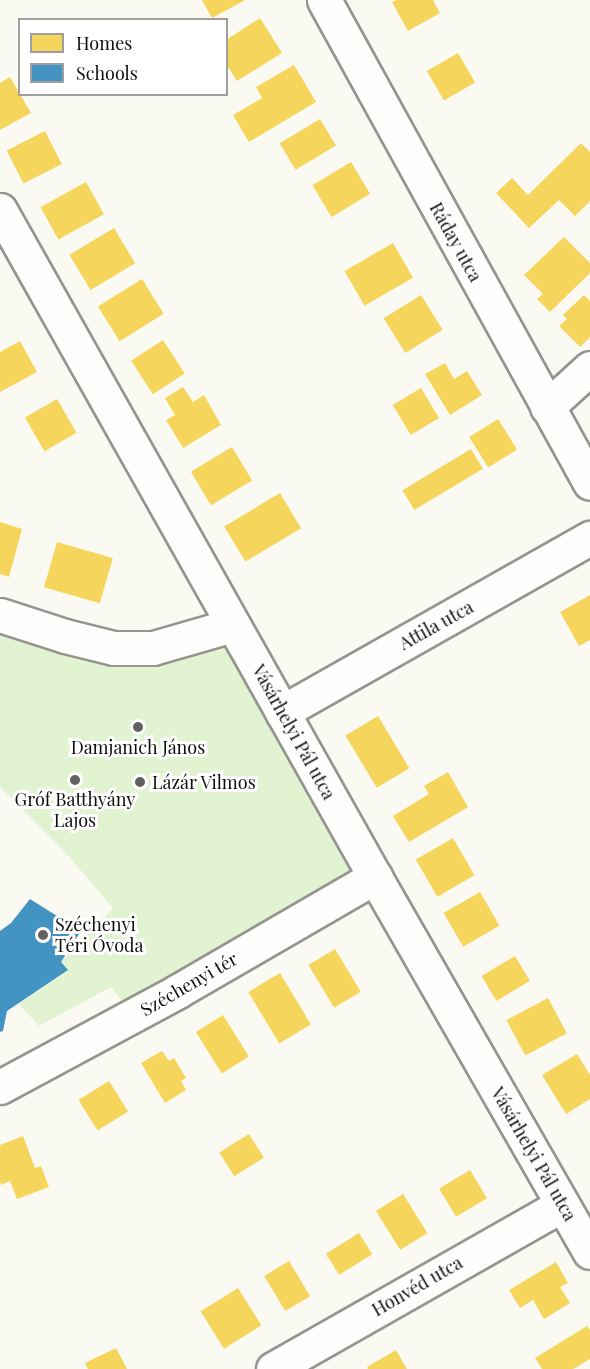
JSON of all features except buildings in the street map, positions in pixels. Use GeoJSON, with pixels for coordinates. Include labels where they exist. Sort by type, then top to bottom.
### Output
{"type":"FeatureCollection","features":[{"type":"Feature","properties":{"kind":"street","name":"Ráday utca"},"geometry":{"type":"LineString","coordinates":[[324,0],[590,483]]}},
{"type":"Feature","properties":{"kind":"street","name":"Vásárhelyi Pál utca"},"geometry":{"type":"LineString","coordinates":[[0,210],[375,878],[590,1252]]}},
{"type":"Feature","properties":{"kind":"street"},"geometry":{"type":"LineString","coordinates":[[547,407],[590,368]]}},
{"type":"Feature","properties":{"kind":"street","name":"Attila utca"},"geometry":{"type":"LineString","coordinates":[[282,712],[590,538]]}},
{"type":"Feature","properties":{"kind":"street"},"geometry":{"type":"LineString","coordinates":[[0,615],[65,636],[114,648],[153,648],[233,626]]}},
{"type":"Feature","properties":{"kind":"street","name":"Széchenyi tér"},"geometry":{"type":"LineString","coordinates":[[0,1088],[178,991],[375,878]]}},
{"type":"Feature","properties":{"kind":"street","name":"Honvéd utca"},"geometry":{"type":"LineString","coordinates":[[273,1369],[562,1205]]}},
{"type":"Feature","properties":{"kind":"green space"},"geometry":{"type":"Polygon","coordinates":[[[0,628],[214,642],[233,648],[355,858],[353,872],[345,881],[123,1003],[111,987],[39,1026],[19,1004],[67,971],[61,962],[113,908],[64,851],[0,787],[0,628]]]}},
{"type":"Feature","properties":{"kind":"place","name":"Damjanich János"},"geometry":{"type":"Point","coordinates":[138,727]}},
{"type":"Feature","properties":{"kind":"place","name":"Gróf Batthyány Lajos"},"geometry":{"type":"Point","coordinates":[75,780]}},
{"type":"Feature","properties":{"kind":"place","name":"Lázár Vilmos"},"geometry":{"type":"Point","coordinates":[140,782]}},
{"type":"Feature","properties":{"kind":"place","name":"Széchenyi Téri Óvoda"},"geometry":{"type":"Point","coordinates":[43,935]}}]}
